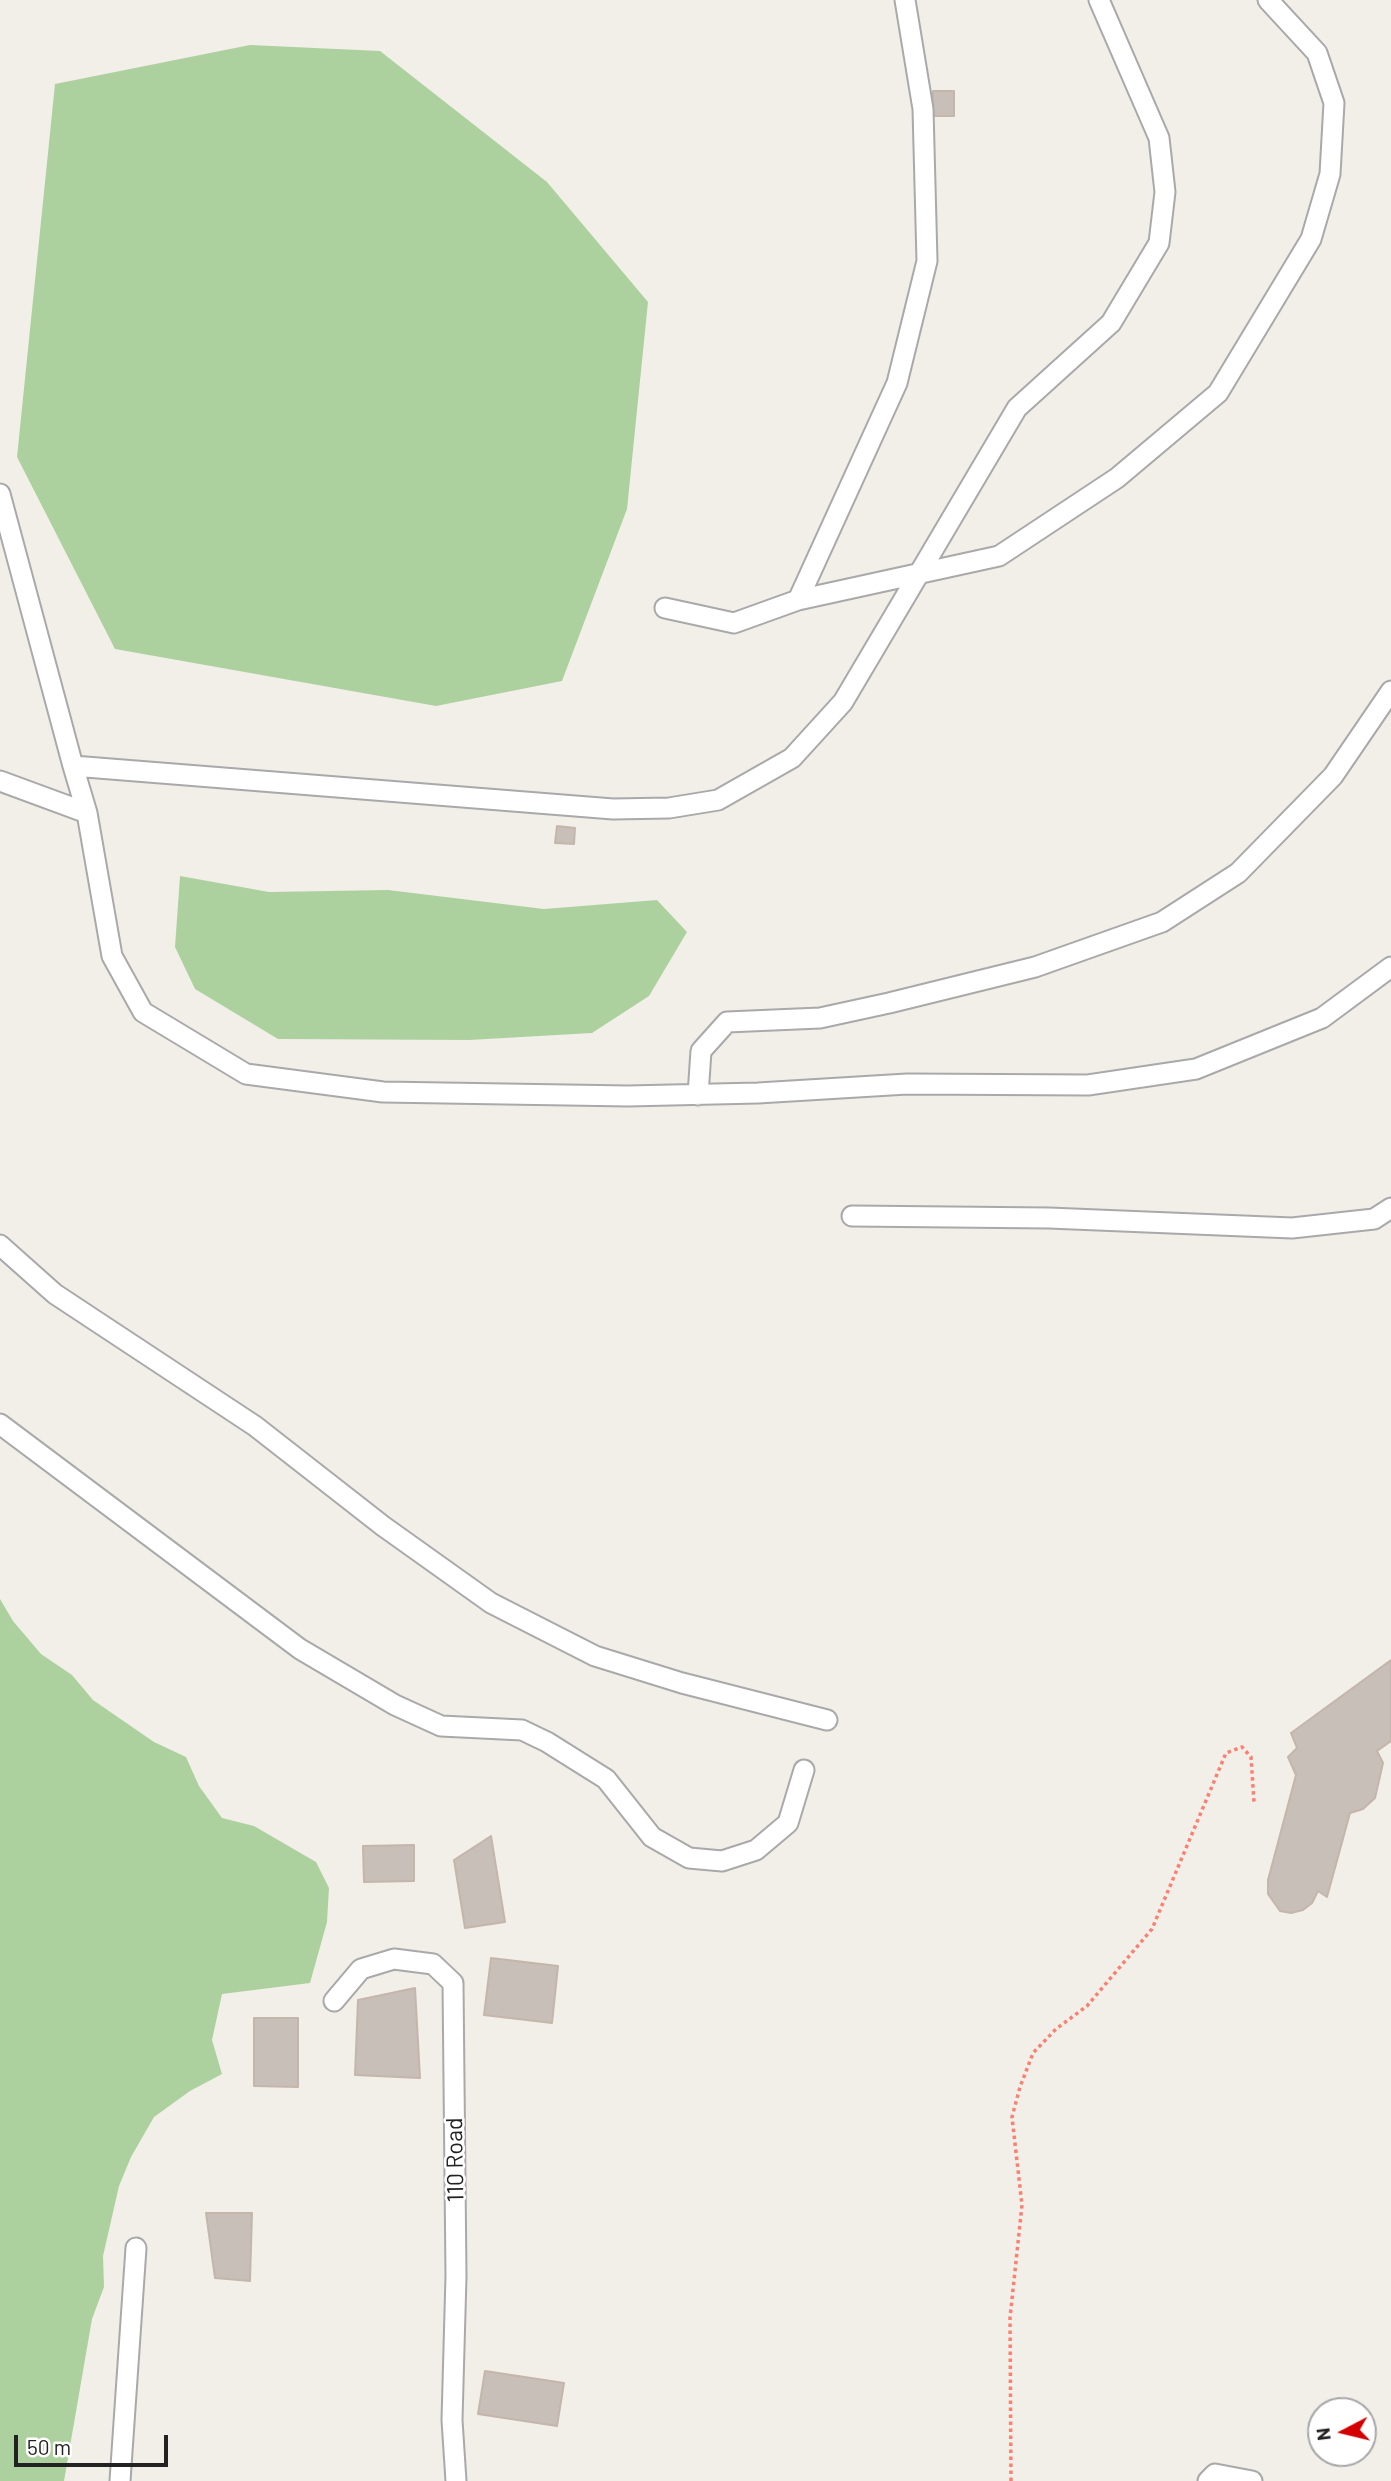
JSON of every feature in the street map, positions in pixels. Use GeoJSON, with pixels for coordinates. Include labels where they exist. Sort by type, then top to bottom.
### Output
{"type":"FeatureCollection","features":[{"type":"Feature","properties":{"kind":"street"},"geometry":{"type":"LineString","coordinates":[[797,600],[897,383],[927,261],[923,109],[905,0]]}},
{"type":"Feature","properties":{"kind":"street"},"geometry":{"type":"LineString","coordinates":[[73,766],[613,809],[669,808],[718,800],[792,758],[843,702],[1017,408],[1111,323],[1159,243],[1165,192],[1159,138],[1099,0]]}},
{"type":"Feature","properties":{"kind":"street"},"geometry":{"type":"LineString","coordinates":[[665,608],[734,623],[797,600],[999,556],[1117,478],[1218,393],[1311,239],[1330,174],[1334,103],[1317,53],[1268,0]]}},
{"type":"Feature","properties":{"kind":"street"},"geometry":{"type":"LineString","coordinates":[[0,494],[87,813],[112,956],[143,1012],[246,1074],[383,1092],[698,1095],[907,1084],[1088,1086],[1196,1069],[1322,1018],[1391,967]]}},
{"type":"Feature","properties":{"kind":"street"},"geometry":{"type":"LineString","coordinates":[[698,1095],[701,1051],[727,1022],[820,1018],[890,1003],[1035,967],[1162,922],[1238,873],[1333,776],[1391,691]]}},
{"type":"Feature","properties":{"kind":"street"},"geometry":{"type":"LineString","coordinates":[[0,781],[87,813]]}},
{"type":"Feature","properties":{"kind":"street"},"geometry":{"type":"LineString","coordinates":[[852,1216],[1049,1218],[1292,1228],[1374,1219],[1391,1209]]}},
{"type":"Feature","properties":{"kind":"street"},"geometry":{"type":"LineString","coordinates":[[0,1245],[54,1294],[256,1426],[383,1526],[491,1603],[595,1656],[682,1683],[827,1720]]}},
{"type":"Feature","properties":{"kind":"street"},"geometry":{"type":"LineString","coordinates":[[0,1424],[300,1649],[395,1705],[441,1726],[522,1730],[547,1742],[606,1779],[652,1837],[689,1858],[722,1861],[756,1850],[788,1823],[804,1770]]}},
{"type":"Feature","properties":{"kind":"street","name":"110 Road"},"geometry":{"type":"LineString","coordinates":[[334,2001],[361,1969],[394,1959],[433,1964],[453,1983],[456,2276],[452,2420],[456,2481]]}},
{"type":"Feature","properties":{"kind":"street"},"geometry":{"type":"LineString","coordinates":[[120,2481],[136,2248]]}},
{"type":"Feature","properties":{"kind":"street"},"geometry":{"type":"LineString","coordinates":[[1208,2481],[1215,2474],[1252,2481]]}},
{"type":"Feature","properties":{"kind":"path"},"geometry":{"type":"LineString","coordinates":[[1011,2481],[1010,2318],[1022,2205],[1012,2117],[1020,2087],[1033,2053],[1056,2029],[1087,2006],[1152,1929],[1226,1753],[1242,1747],[1251,1757],[1254,1802]]}},
{"type":"Feature","properties":{"kind":"green space"},"geometry":{"type":"Polygon","coordinates":[[[250,45],[380,51],[547,182],[648,302],[627,509],[562,681],[436,706],[115,649],[17,457],[55,84],[250,45]]]}},
{"type":"Feature","properties":{"kind":"green space"},"geometry":{"type":"Polygon","coordinates":[[[180,876],[269,892],[388,890],[544,909],[657,900],[687,932],[649,996],[592,1033],[469,1040],[278,1039],[195,989],[175,947],[180,876]]]}},
{"type":"Feature","properties":{"kind":"green space"},"geometry":{"type":"Polygon","coordinates":[[[0,1599],[13,1621],[41,1654],[72,1675],[93,1700],[154,1742],[186,1757],[199,1786],[222,1818],[254,1826],[316,1862],[329,1888],[327,1922],[310,1983],[222,1994],[212,2040],[222,2074],[190,2091],[154,2117],[131,2157],[119,2186],[103,2256],[104,2287],[92,2319],[64,2481],[0,2481],[0,1599]]]}},
{"type":"Feature","properties":{"kind":"building"},"geometry":{"type":"Polygon","coordinates":[[[933,91],[954,91],[954,116],[933,116],[933,91]]]}},
{"type":"Feature","properties":{"kind":"building"},"geometry":{"type":"Polygon","coordinates":[[[557,826],[575,828],[574,844],[555,843],[557,826]]]}},
{"type":"Feature","properties":{"kind":"building"},"geometry":{"type":"Polygon","coordinates":[[[1391,1660],[1391,1741],[1377,1751],[1383,1763],[1375,1798],[1363,1809],[1350,1813],[1327,1897],[1318,1891],[1312,1903],[1303,1910],[1291,1913],[1280,1911],[1268,1894],[1268,1880],[1296,1775],[1288,1757],[1297,1748],[1291,1733],[1391,1660]]]}},
{"type":"Feature","properties":{"kind":"building"},"geometry":{"type":"Polygon","coordinates":[[[491,1836],[505,1922],[465,1928],[454,1860],[491,1836]]]}},
{"type":"Feature","properties":{"kind":"building"},"geometry":{"type":"Polygon","coordinates":[[[414,1845],[414,1881],[364,1882],[363,1846],[414,1845]]]}},
{"type":"Feature","properties":{"kind":"building"},"geometry":{"type":"Polygon","coordinates":[[[491,1958],[558,1966],[552,2023],[484,2015],[491,1958]]]}},
{"type":"Feature","properties":{"kind":"building"},"geometry":{"type":"Polygon","coordinates":[[[415,1988],[420,2078],[355,2075],[358,2000],[415,1988]]]}},
{"type":"Feature","properties":{"kind":"building"},"geometry":{"type":"Polygon","coordinates":[[[254,2018],[298,2018],[298,2087],[254,2086],[254,2018]]]}},
{"type":"Feature","properties":{"kind":"building"},"geometry":{"type":"Polygon","coordinates":[[[206,2213],[252,2213],[250,2281],[215,2278],[206,2213]]]}},
{"type":"Feature","properties":{"kind":"building"},"geometry":{"type":"Polygon","coordinates":[[[485,2371],[564,2383],[557,2426],[478,2414],[485,2371]]]}}]}
